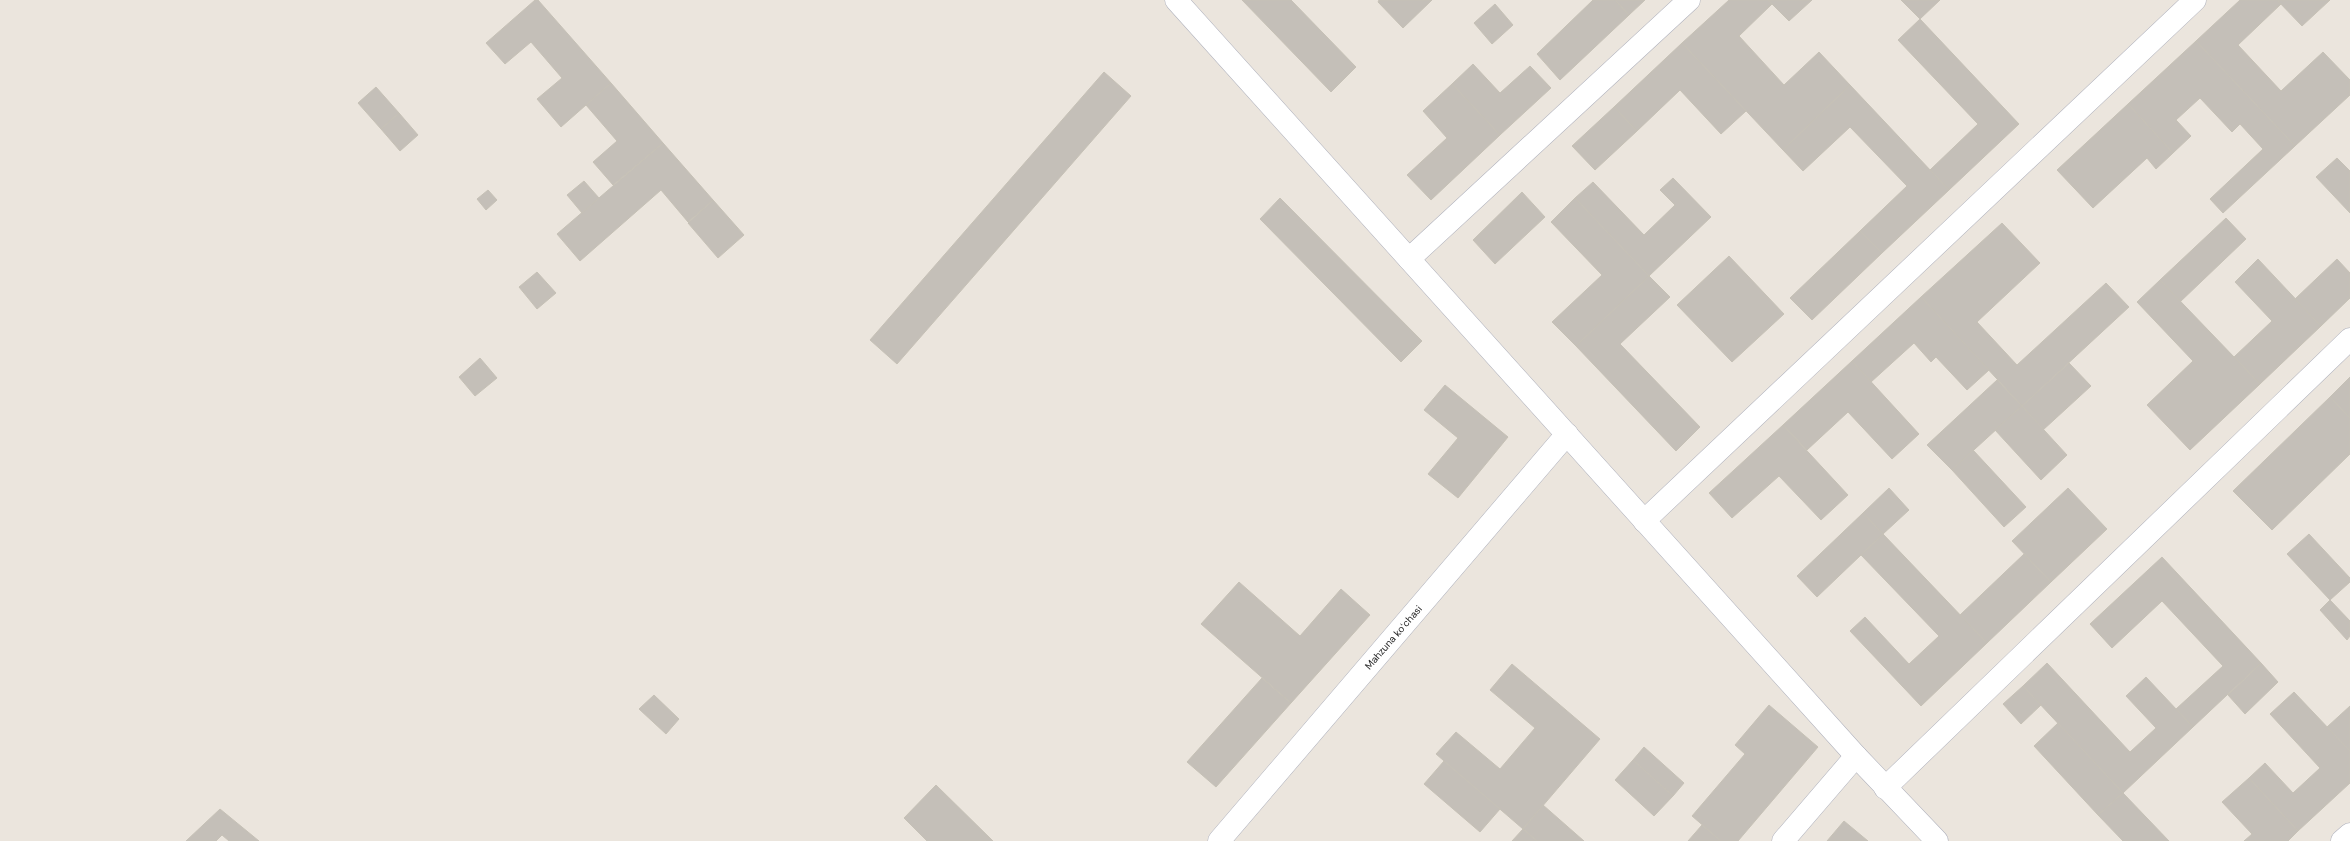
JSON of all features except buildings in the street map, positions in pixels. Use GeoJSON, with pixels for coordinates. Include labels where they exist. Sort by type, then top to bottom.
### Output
{"type":"FeatureCollection","features":[{"type":"Feature","properties":{"kind":"street"},"geometry":{"type":"LineString","coordinates":[[1176,0],[1856,756],[1937,841]]}},
{"type":"Feature","properties":{"kind":"street"},"geometry":{"type":"LineString","coordinates":[[1409,259],[1689,0]]}},
{"type":"Feature","properties":{"kind":"street"},"geometry":{"type":"LineString","coordinates":[[1644,521],[2195,0]]}},
{"type":"Feature","properties":{"kind":"street"},"geometry":{"type":"LineString","coordinates":[[1885,788],[2350,339]]}},
{"type":"Feature","properties":{"kind":"street","name":"Mahzuna koʻchasi"},"geometry":{"type":"LineString","coordinates":[[1219,841],[1566,434]]}},
{"type":"Feature","properties":{"kind":"street"},"geometry":{"type":"LineString","coordinates":[[1783,841],[1856,756]]}},
{"type":"Feature","properties":{"kind":"street"},"geometry":{"type":"LineString","coordinates":[[2342,841],[2350,834]]}}]}
